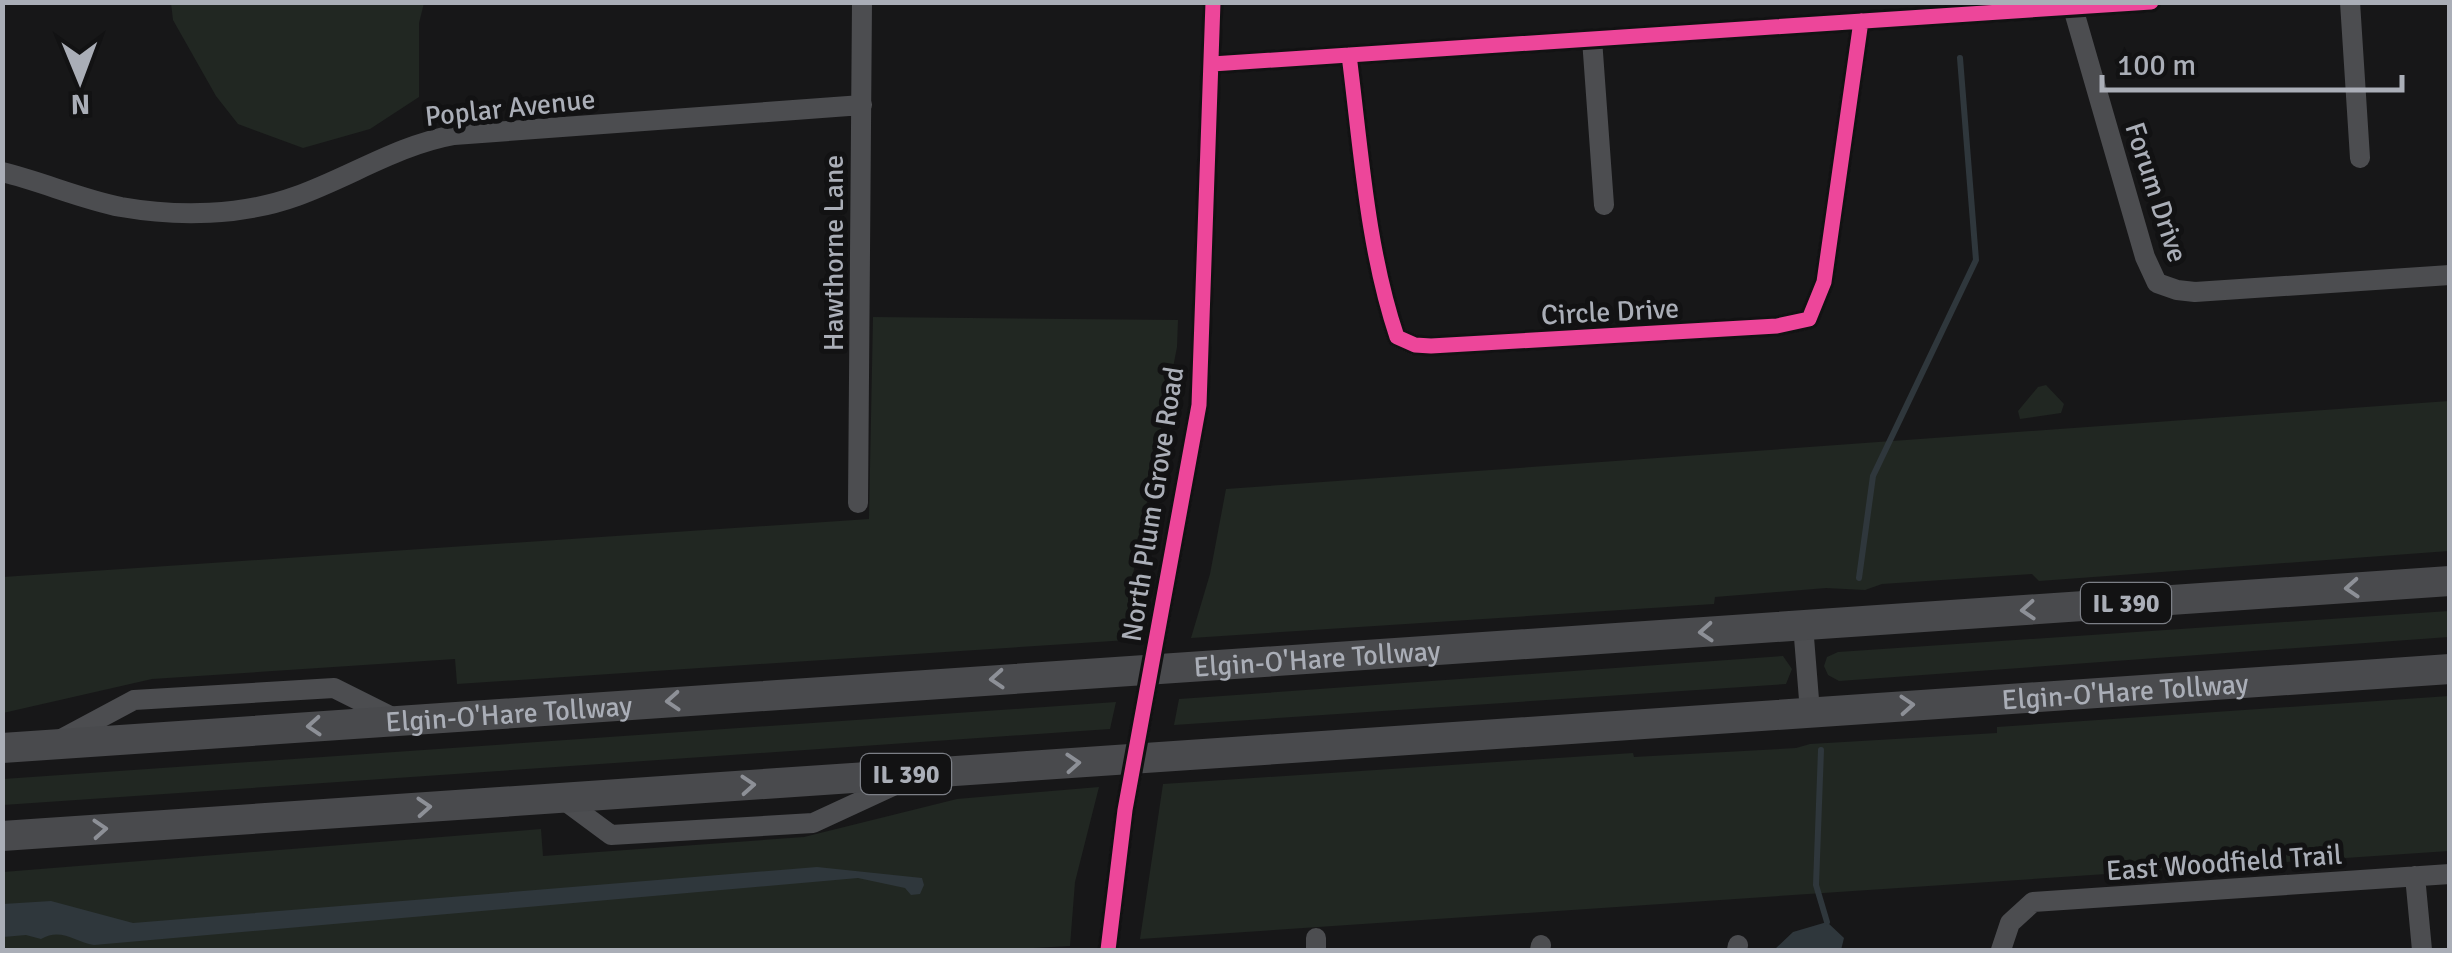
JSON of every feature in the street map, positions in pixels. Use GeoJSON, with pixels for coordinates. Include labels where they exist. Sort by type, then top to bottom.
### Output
{"type":"FeatureCollection","features":[{"type":"Feature","properties":{"kind":"highway","name":"Elgin-O'Hare Tollway"},"geometry":{"type":"LineString","coordinates":[[2,748],[2450,581]]}},
{"type":"Feature","properties":{"kind":"highway","name":"Elgin-O'Hare Tollway"},"geometry":{"type":"LineString","coordinates":[[2,836],[2450,670]]}},
{"type":"Feature","properties":{"kind":"street","name":"Hawthorne Lane"},"geometry":{"type":"LineString","coordinates":[[858,504],[862,2]]}},
{"type":"Feature","properties":{"kind":"street","name":"North Plum Grove Road"},"geometry":{"type":"LineString","coordinates":[[1108,950],[1125,810],[1199,405],[1213,2]]}},
{"type":"Feature","properties":{"kind":"street"},"geometry":{"type":"LineString","coordinates":[[1212,64],[2151,2]]}},
{"type":"Feature","properties":{"kind":"street"},"geometry":{"type":"LineString","coordinates":[[2350,2],[2360,158]]}},
{"type":"Feature","properties":{"kind":"street","name":"Forum Drive"},"geometry":{"type":"LineString","coordinates":[[2073,8],[2145,257],[2157,283],[2196,292],[2450,275]]}},
{"type":"Feature","properties":{"kind":"street","name":"Circle Drive"},"geometry":{"type":"LineString","coordinates":[[1348,55],[1370,216],[1397,338],[1431,346],[1777,326],[1809,319],[1824,282],[1861,21]]}},
{"type":"Feature","properties":{"kind":"street"},"geometry":{"type":"LineString","coordinates":[[1592,39],[1604,205]]}},
{"type":"Feature","properties":{"kind":"street","name":"Poplar Avenue"},"geometry":{"type":"LineString","coordinates":[[2,172],[121,206],[214,212],[291,198],[407,147],[454,134],[862,106]]}},
{"type":"Feature","properties":{"kind":"street"},"geometry":{"type":"LineString","coordinates":[[1803,625],[1810,712]]}},
{"type":"Feature","properties":{"kind":"street"},"geometry":{"type":"LineString","coordinates":[[561,798],[611,835],[813,824],[920,774]]}},
{"type":"Feature","properties":{"kind":"street","name":"East Woodfield Trail"},"geometry":{"type":"LineString","coordinates":[[2001,950],[2010,923],[2033,902],[2450,874]]}},
{"type":"Feature","properties":{"kind":"street"},"geometry":{"type":"LineString","coordinates":[[2415,876],[2422,950]]}},
{"type":"Feature","properties":{"kind":"shaded area"},"geometry":{"type":"Polygon","coordinates":[[[171,3],[424,3],[419,23],[419,97],[370,129],[303,148],[238,124],[216,96],[173,20],[171,3]]]}},
{"type":"Feature","properties":{"kind":"shaded area"},"geometry":{"type":"Polygon","coordinates":[[[873,317],[1178,320],[1177,347],[1133,574],[1128,640],[457,684],[455,659],[152,679],[3,713],[3,577],[869,519],[873,317]]]}},
{"type":"Feature","properties":{"kind":"shaded area"},"geometry":{"type":"Polygon","coordinates":[[[2046,385],[2064,404],[2061,413],[2020,419],[2018,411],[2038,387],[2046,385]]]}},
{"type":"Feature","properties":{"kind":"shaded area"},"geometry":{"type":"Polygon","coordinates":[[[2449,401],[2449,551],[2039,581],[2032,574],[1882,584],[1865,590],[1826,588],[1715,597],[1714,604],[1191,638],[1210,574],[1226,489],[2449,401]]]}},
{"type":"Feature","properties":{"kind":"shaded area"},"geometry":{"type":"Polygon","coordinates":[[[2449,611],[2449,637],[1839,681],[1828,675],[1824,666],[1827,657],[1838,652],[2449,611]]]}},
{"type":"Feature","properties":{"kind":"shaded area"},"geometry":{"type":"Polygon","coordinates":[[[1783,656],[1792,669],[1786,684],[1174,725],[1179,699],[1783,656]]]}},
{"type":"Feature","properties":{"kind":"shaded area"},"geometry":{"type":"Polygon","coordinates":[[[2449,696],[2449,851],[1140,939],[1163,784],[1633,753],[1634,757],[1796,748],[1997,733],[1997,727],[2449,696]]]}},
{"type":"Feature","properties":{"kind":"shaded area"},"geometry":{"type":"Polygon","coordinates":[[[1116,702],[1110,729],[3,805],[3,779],[1116,702]]]}},
{"type":"Feature","properties":{"kind":"shaded area"},"geometry":{"type":"Polygon","coordinates":[[[1099,787],[1075,882],[1070,946],[999,950],[3,950],[3,872],[541,829],[543,856],[804,837],[957,799],[1099,787]]]}},
{"type":"Feature","properties":{"kind":"shaded area"},"geometry":{"type":"Polygon","coordinates":[[[817,867],[922,878],[924,885],[920,894],[911,895],[905,888],[858,878],[94,945],[55,934],[41,939],[26,935],[3,937],[3,904],[51,901],[133,923],[817,867]]]}},
{"type":"Feature","properties":{"kind":"shaded area"},"geometry":{"type":"Polygon","coordinates":[[[1827,922],[1844,938],[1841,950],[1774,950],[1793,932],[1827,922]]]}},
{"type":"Feature","properties":{"kind":"waterway"},"geometry":{"type":"LineString","coordinates":[[1859,578],[1873,476],[1976,260],[1960,58]]}},
{"type":"Feature","properties":{"kind":"waterway"},"geometry":{"type":"LineString","coordinates":[[1821,750],[1816,885],[1827,922]]}},
{"type":"Feature","properties":{"kind":"cycle path"},"geometry":{"type":"LineString","coordinates":[[1108,950],[1125,810],[1199,405],[1213,2]]}},
{"type":"Feature","properties":{"kind":"cycle path"},"geometry":{"type":"LineString","coordinates":[[1212,64],[2151,2]]}},
{"type":"Feature","properties":{"kind":"cycle path"},"geometry":{"type":"LineString","coordinates":[[1349,55],[1372,233],[1397,337],[1415,345],[1431,346],[1777,326],[1809,319],[1824,282],[1861,21]]}}]}
